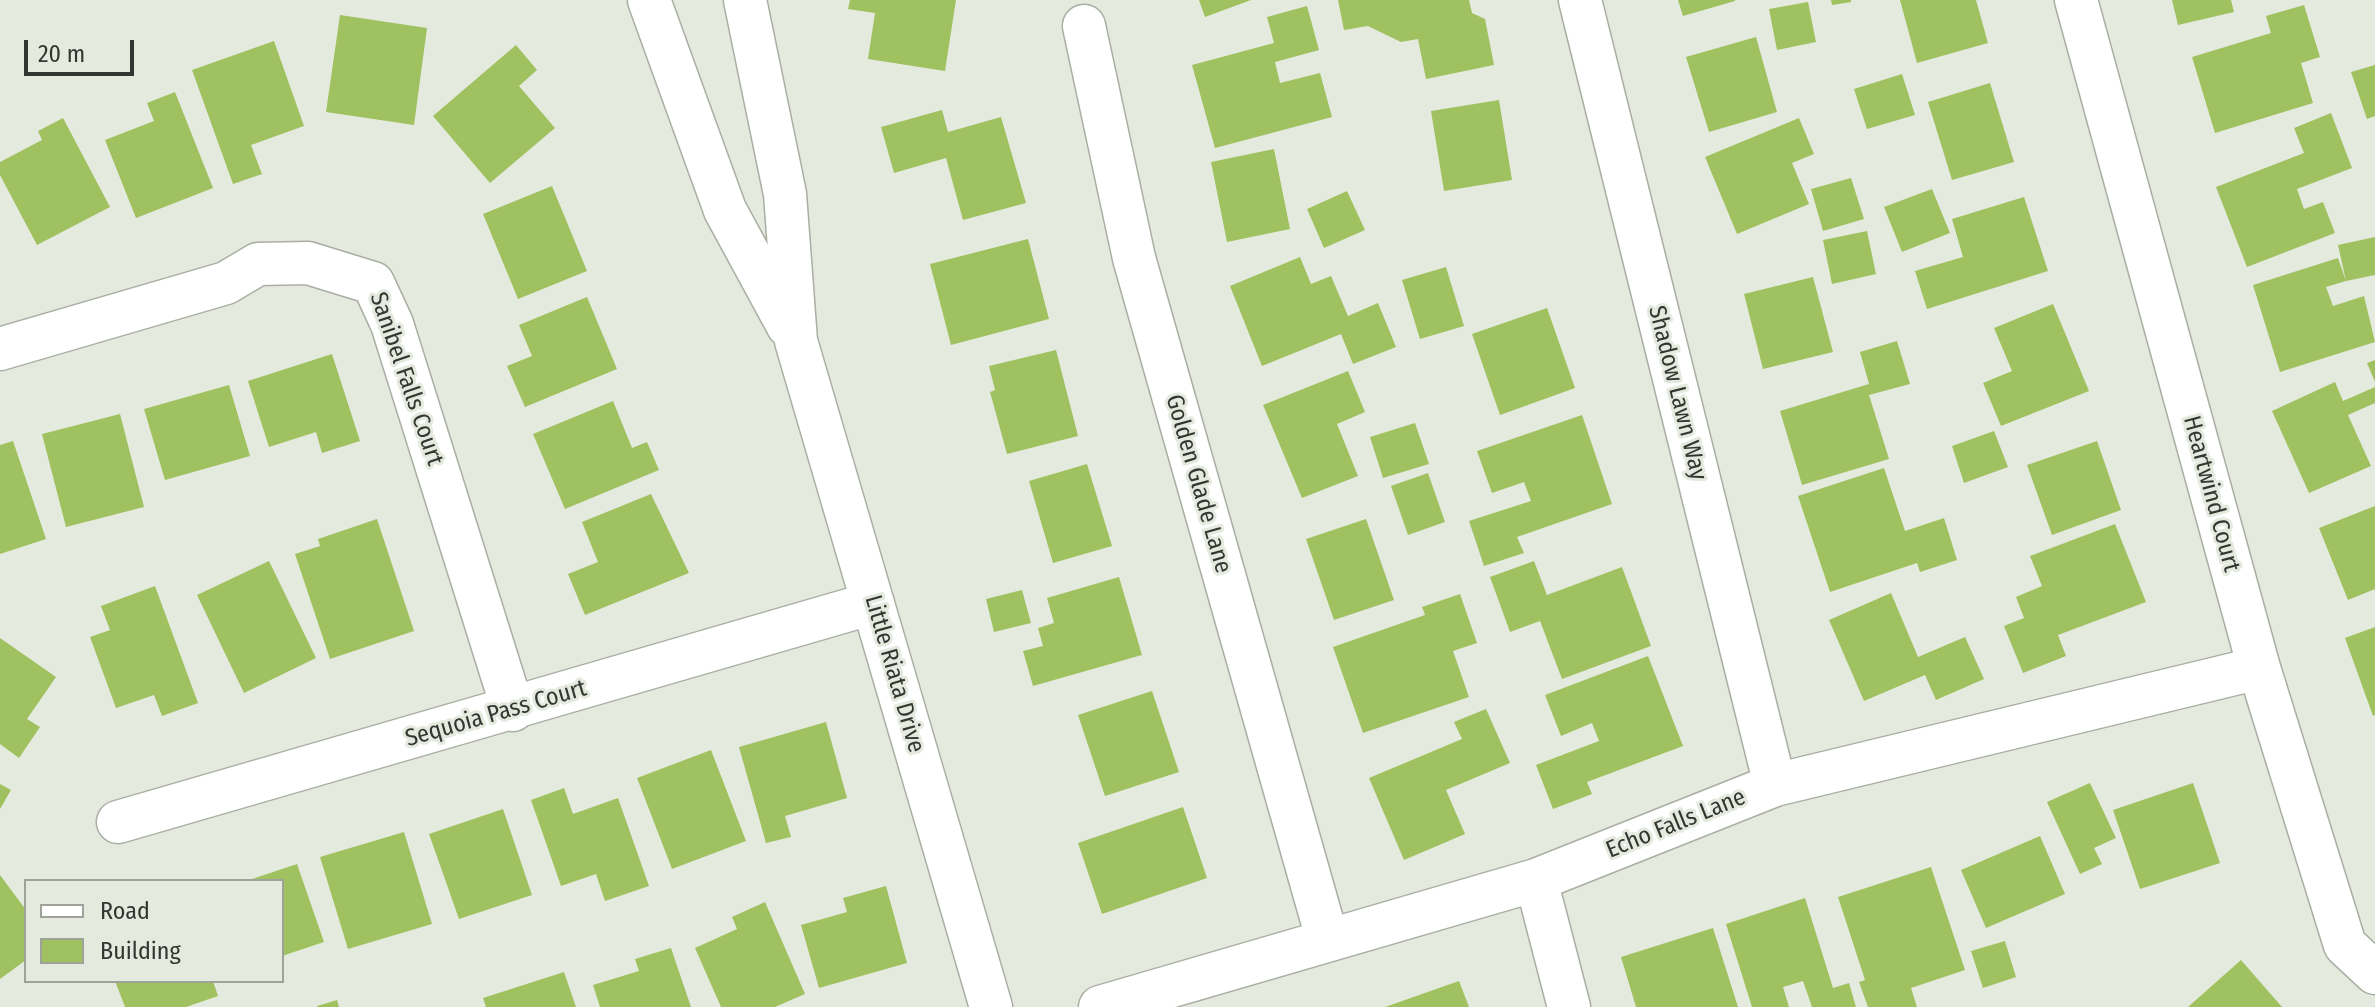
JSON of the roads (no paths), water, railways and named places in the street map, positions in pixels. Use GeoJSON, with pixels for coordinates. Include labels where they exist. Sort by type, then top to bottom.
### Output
{"type":"FeatureCollection","features":[{"type":"Feature","properties":{"kind":"street","name":"Little Riata Drive"},"geometry":{"type":"LineString","coordinates":[[649,0],[725,210],[796,341],[991,1007]]}},
{"type":"Feature","properties":{"kind":"street","name":"Little Riata Drive"},"geometry":{"type":"LineString","coordinates":[[745,0],[785,194],[796,341]]}},
{"type":"Feature","properties":{"kind":"street","name":"Shadow Lawn Way"},"geometry":{"type":"LineString","coordinates":[[1580,0],[1775,785]]}},
{"type":"Feature","properties":{"kind":"street","name":"Heartwind Court"},"geometry":{"type":"LineString","coordinates":[[2076,0],[2259,668],[2345,945],[2375,973]]}},
{"type":"Feature","properties":{"kind":"street","name":"Golden Glade Lane"},"geometry":{"type":"LineString","coordinates":[[1084,26],[1134,258],[1327,938]]}},
{"type":"Feature","properties":{"kind":"street","name":"Sanibel Falls Court"},"geometry":{"type":"LineString","coordinates":[[0,349],[226,283],[258,264],[308,263],[373,283],[392,324],[513,710]]}},
{"type":"Feature","properties":{"kind":"street","name":"Sequoia Pass Court"},"geometry":{"type":"LineString","coordinates":[[118,822],[513,710],[873,603]]}},
{"type":"Feature","properties":{"kind":"street","name":"Echo Falls Lane"},"geometry":{"type":"LineString","coordinates":[[1100,1007],[1327,938],[1536,880],[1775,785],[2259,668]]}},
{"type":"Feature","properties":{"kind":"street"},"geometry":{"type":"LineString","coordinates":[[1536,880],[1569,1007]]}}]}
